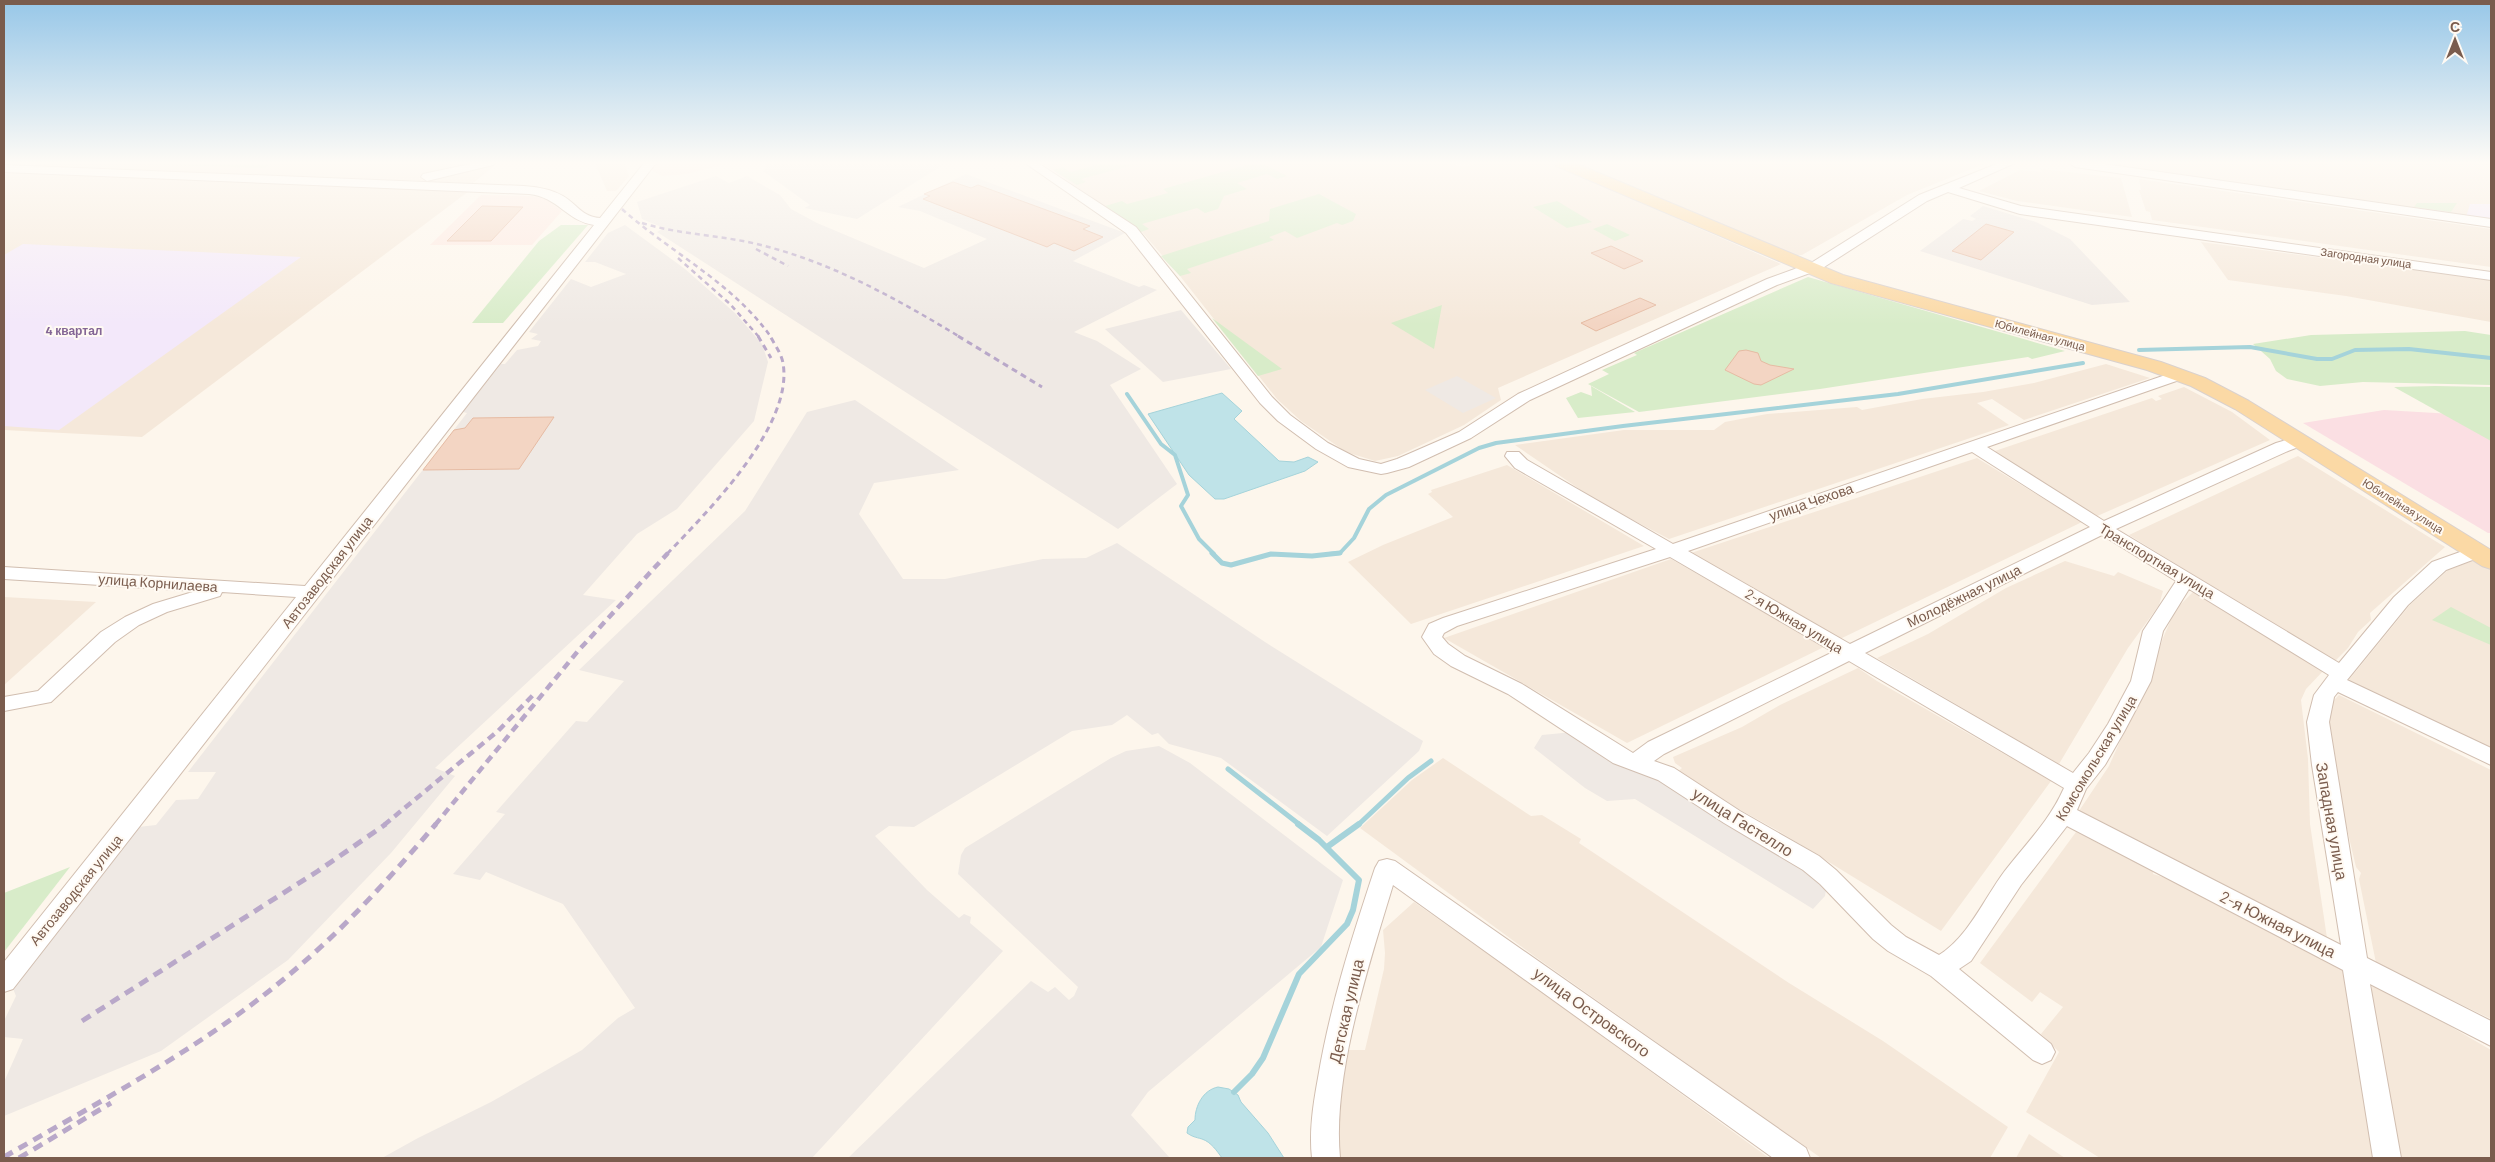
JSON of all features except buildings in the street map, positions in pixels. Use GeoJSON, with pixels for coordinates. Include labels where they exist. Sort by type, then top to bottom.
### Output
{"type":"FeatureCollection","features":[{"type":"Feature","properties":{"kind":"main road","name":"Юбилейная улица"},"geometry":{"type":"LineString","coordinates":[[1690,217],[1838,280],[2180,375],[2219,392],[2484,557]]}},
{"type":"Feature","properties":{"kind":"street"},"geometry":{"type":"LineString","coordinates":[[579,217],[583,221],[603,222]]}},
{"type":"Feature","properties":{"kind":"street","name":"Автозаводская улица"},"geometry":{"type":"LineString","coordinates":[[4,981],[607,217]]}},
{"type":"Feature","properties":{"kind":"street"},"geometry":{"type":"LineString","coordinates":[[1112,217],[1131,230],[1266,400],[1284,418],[1343,458],[1362,465],[1381,468],[1412,460],[1465,435],[1524,397],[1772,282],[1822,262],[1893,217]]}},
{"type":"Feature","properties":{"kind":"street","name":"Загородная улица"},"geometry":{"type":"LineString","coordinates":[[2070,217],[2491,276]]}},
{"type":"Feature","properties":{"kind":"street"},"geometry":{"type":"LineString","coordinates":[[2451,217],[2491,223]]}},
{"type":"Feature","properties":{"kind":"street","name":"улица Чехова"},"geometry":{"type":"LineString","coordinates":[[1440,626],[1672,550],[2180,375]]}},
{"type":"Feature","properties":{"kind":"street","name":"Молодёжная улица"},"geometry":{"type":"LineString","coordinates":[[1635,762],[1656,748],[2103,528],[2282,447],[2300,441]]}},
{"type":"Feature","properties":{"kind":"street","name":"Транспортная улица"},"geometry":{"type":"LineString","coordinates":[[1974,446],[2187,579],[2338,678],[2491,757]]}},
{"type":"Feature","properties":{"kind":"street","name":"2-я Южная улица"},"geometry":{"type":"LineString","coordinates":[[1513,456],[1529,469],[2076,785]]}},
{"type":"Feature","properties":{"kind":"street","name":"Западная улица"},"geometry":{"type":"LineString","coordinates":[[2387,1158],[2370,1070],[2353,939],[2318,736],[2321,705],[2324,695],[2393,610],[2432,572],[2447,561],[2484,557]]}},
{"type":"Feature","properties":{"kind":"street","name":"улица Корнилаева"},"geometry":{"type":"LineString","coordinates":[[4,573],[312,592]]}},
{"type":"Feature","properties":{"kind":"street","name":"Комсомольская улица"},"geometry":{"type":"LineString","coordinates":[[1940,968],[1962,954],[2013,878],[2064,814],[2076,785],[2097,759],[2117,727],[2141,681],[2153,631],[2173,597],[2187,579]]}},
{"type":"Feature","properties":{"kind":"street"},"geometry":{"type":"LineString","coordinates":[[4,704],[44,697],[108,637],[132,621],[187,598],[241,588]]}},
{"type":"Feature","properties":{"kind":"street","name":"улица Гастелло"},"geometry":{"type":"LineString","coordinates":[[1440,626],[1432,633],[1432,637],[1441,649],[1458,661],[1515,690],[1621,757],[1666,774],[1732,817],[1811,863],[1828,877],[1882,932],[1897,944],[1940,968],[2042,1052]]}},
{"type":"Feature","properties":{"kind":"street","name":"2-я Южная улица"},"geometry":{"type":"LineString","coordinates":[[2064,814],[2491,1034]]}},
{"type":"Feature","properties":{"kind":"street","name":"Детская улица"},"geometry":{"type":"LineString","coordinates":[[1326,1158],[1326,1112],[1338,1035],[1362,943],[1387,868]]}},
{"type":"Feature","properties":{"kind":"street","name":"улица Островского"},"geometry":{"type":"LineString","coordinates":[[1387,868],[1796,1158]]}},
{"type":"Feature","properties":{"kind":"shaded area"},"geometry":{"type":"Polygon","coordinates":[[[4,217],[434,217],[142,437],[4,430],[4,217]]]}},
{"type":"Feature","properties":{"kind":"shaded area"},"geometry":{"type":"Polygon","coordinates":[[[458,217],[557,217],[532,245],[430,245],[458,217]]]}},
{"type":"Feature","properties":{"kind":"shaded area"},"geometry":{"type":"Polygon","coordinates":[[[641,217],[806,217],[924,268],[987,239],[935,217],[1082,217],[1125,233],[1073,261],[1139,287],[1144,285],[1157,290],[1074,332],[1097,341],[1141,369],[1110,385],[1177,484],[1118,529],[657,232],[664,228],[641,217]]]}},
{"type":"Feature","properties":{"kind":"shaded area"},"geometry":{"type":"Polygon","coordinates":[[[1121,217],[1674,217],[1781,264],[1498,388],[1501,400],[1464,425],[1398,456],[1375,461],[1346,452],[1301,421],[1277,399],[1180,276],[1142,232],[1121,217]]]}},
{"type":"Feature","properties":{"kind":"shaded area"},"geometry":{"type":"Polygon","coordinates":[[[1701,217],[1868,217],[1802,255],[1791,256],[1701,217]]]}},
{"type":"Feature","properties":{"kind":"shaded area"},"geometry":{"type":"Polygon","coordinates":[[[1972,217],[2020,217],[2036,222],[2070,239],[2130,302],[2092,305],[1920,251],[1963,219],[1972,221],[1976,219],[1972,217]]]}},
{"type":"Feature","properties":{"kind":"shaded area"},"geometry":{"type":"Polygon","coordinates":[[[2151,217],[2408,217],[2491,229],[2491,267],[2152,220],[2151,217]]]}},
{"type":"Feature","properties":{"kind":"shaded area"},"geometry":{"type":"Polygon","coordinates":[[[2468,217],[2491,217],[2491,220],[2468,217]]]}},
{"type":"Feature","properties":{"kind":"shaded area"},"geometry":{"type":"Polygon","coordinates":[[[2472,217],[2491,217],[2491,220],[2472,217]]]}},
{"type":"Feature","properties":{"kind":"shaded area"},"geometry":{"type":"Polygon","coordinates":[[[625,225],[685,269],[735,313],[762,344],[768,362],[754,421],[677,509],[637,534],[583,595],[616,600],[435,768],[455,776],[391,853],[288,960],[161,1051],[4,1116],[4,1082],[23,1039],[4,1037],[4,1021],[16,996],[12,986],[138,827],[156,825],[176,800],[198,799],[216,772],[188,772],[467,413],[463,412],[501,364],[505,364],[517,350],[538,346],[541,341],[531,339],[538,334],[529,332],[571,279],[591,287],[626,274],[595,262],[585,262],[608,233],[625,225]]]}},
{"type":"Feature","properties":{"kind":"shaded area"},"geometry":{"type":"Polygon","coordinates":[[[2201,242],[2491,280],[2491,322],[2346,296],[2228,280],[2201,242]]]}},
{"type":"Feature","properties":{"kind":"shaded area"},"geometry":{"type":"Polygon","coordinates":[[[23,244],[301,257],[59,430],[4,426],[4,255],[23,244]]]}},
{"type":"Feature","properties":{"kind":"shaded area"},"geometry":{"type":"Polygon","coordinates":[[[1181,310],[1231,369],[1163,382],[1105,329],[1181,310]]]}},
{"type":"Feature","properties":{"kind":"shaded area"},"geometry":{"type":"Polygon","coordinates":[[[2106,364],[2150,378],[2024,420],[1992,399],[1977,403],[2009,425],[1669,539],[1597,501],[1515,445],[1624,430],[1714,430],[1725,422],[1767,414],[1857,407],[1862,410],[1922,399],[1983,392],[2034,383],[2106,364]]]}},
{"type":"Feature","properties":{"kind":"shaded area"},"geometry":{"type":"Polygon","coordinates":[[[1457,376],[1496,398],[1463,413],[1425,390],[1457,376]]]}},
{"type":"Feature","properties":{"kind":"shaded area"},"geometry":{"type":"Polygon","coordinates":[[[2184,387],[2232,412],[2270,440],[2095,517],[1992,452],[2152,398],[2156,401],[2162,399],[2158,396],[2184,387]]]}},
{"type":"Feature","properties":{"kind":"shaded area"},"geometry":{"type":"Polygon","coordinates":[[[855,400],[959,470],[874,483],[859,514],[903,579],[945,579],[1043,559],[1086,558],[1117,543],[1265,642],[1423,741],[1419,751],[1327,836],[1221,758],[1169,744],[1158,733],[1152,735],[1127,715],[1112,725],[1072,731],[914,827],[889,826],[875,836],[927,890],[959,918],[964,914],[971,917],[970,923],[1003,951],[812,1158],[382,1158],[491,1102],[582,1050],[618,1018],[635,1008],[563,904],[486,872],[480,880],[453,874],[505,814],[496,812],[576,721],[587,722],[624,681],[579,670],[745,511],[807,412],[855,400]]]}},
{"type":"Feature","properties":{"kind":"shaded area"},"geometry":{"type":"Polygon","coordinates":[[[2384,410],[2453,414],[2491,437],[2491,533],[2488,533],[2303,423],[2384,410]]]}},
{"type":"Feature","properties":{"kind":"shaded area"},"geometry":{"type":"Polygon","coordinates":[[[2298,456],[2445,547],[2370,613],[2371,620],[2358,632],[2348,648],[2334,662],[2129,535],[2298,456]]]}},
{"type":"Feature","properties":{"kind":"shaded area"},"geometry":{"type":"Polygon","coordinates":[[[1977,458],[2082,522],[1840,639],[1691,553],[1977,458]]]}},
{"type":"Feature","properties":{"kind":"shaded area"},"geometry":{"type":"Polygon","coordinates":[[[1507,465],[1644,546],[1411,624],[1348,562],[1383,545],[1453,517],[1428,494],[1432,492],[1431,490],[1507,465]]]}},
{"type":"Feature","properties":{"kind":"shaded area"},"geometry":{"type":"Polygon","coordinates":[[[1671,559],[1824,647],[1627,743],[1444,638],[1671,559]]]}},
{"type":"Feature","properties":{"kind":"shaded area"},"geometry":{"type":"Polygon","coordinates":[[[2065,561],[2114,576],[2118,572],[2163,591],[2159,605],[2128,648],[2059,764],[1877,658],[1928,634],[2006,588],[2065,561]]]}},
{"type":"Feature","properties":{"kind":"shaded area"},"geometry":{"type":"Polygon","coordinates":[[[2472,561],[2491,569],[2491,751],[2356,688],[2348,681],[2410,605],[2448,570],[2472,561]]]}},
{"type":"Feature","properties":{"kind":"shaded area"},"geometry":{"type":"Polygon","coordinates":[[[2193,592],[2325,669],[2306,689],[2301,700],[2308,759],[2310,824],[2327,938],[2079,811],[2109,766],[2147,688],[2163,638],[2175,610],[2193,592]]]}},
{"type":"Feature","properties":{"kind":"shaded area"},"geometry":{"type":"Polygon","coordinates":[[[4,597],[96,602],[4,685],[4,597]]]}},
{"type":"Feature","properties":{"kind":"shaded area"},"geometry":{"type":"Polygon","coordinates":[[[1858,668],[1877,681],[2051,781],[1941,931],[1775,829],[1675,774],[1682,768],[1675,763],[1673,757],[1742,727],[1780,705],[1858,668]]]}},
{"type":"Feature","properties":{"kind":"shaded area"},"geometry":{"type":"Polygon","coordinates":[[[2339,695],[2491,770],[2491,1019],[2376,963],[2359,879],[2361,873],[2356,867],[2343,812],[2328,728],[2333,701],[2339,695]]]}},
{"type":"Feature","properties":{"kind":"shaded area"},"geometry":{"type":"Polygon","coordinates":[[[1573,732],[1660,774],[1827,883],[1825,896],[1813,909],[1635,799],[1607,801],[1585,788],[1534,748],[1542,735],[1573,732]]]}},
{"type":"Feature","properties":{"kind":"shaded area"},"geometry":{"type":"Polygon","coordinates":[[[1159,746],[1190,763],[1343,880],[1321,947],[1148,1092],[1131,1115],[1170,1158],[848,1158],[1031,981],[1048,992],[1055,987],[1069,1000],[1074,996],[1078,987],[958,874],[961,855],[965,848],[1111,758],[1126,751],[1159,746]]]}},
{"type":"Feature","properties":{"kind":"shaded area"},"geometry":{"type":"Polygon","coordinates":[[[1443,758],[1531,816],[1542,815],[1581,839],[1579,843],[1789,983],[1883,1041],[2008,1127],[1990,1158],[1821,1158],[1537,958],[1360,828],[1412,780],[1443,758]]]}},
{"type":"Feature","properties":{"kind":"shaded area"},"geometry":{"type":"Polygon","coordinates":[[[2076,832],[2153,871],[2153,874],[2169,879],[2343,968],[2375,1158],[2100,1158],[2026,1112],[2059,1052],[2041,1034],[2063,1007],[2040,992],[2032,1002],[1980,963],[2076,832]]]}},
{"type":"Feature","properties":{"kind":"shaded area"},"geometry":{"type":"Polygon","coordinates":[[[1414,902],[1518,975],[1769,1158],[1333,1158],[1345,1050],[1365,1050],[1384,969],[1383,930],[1414,902]]]}},
{"type":"Feature","properties":{"kind":"shaded area"},"geometry":{"type":"Polygon","coordinates":[[[2372,981],[2491,1050],[2491,1158],[2400,1158],[2382,1083],[2372,1005],[2372,981]]]}},
{"type":"Feature","properties":{"kind":"shaded area"},"geometry":{"type":"Polygon","coordinates":[[[2029,1134],[2065,1158],[2016,1158],[2029,1134]]]}},
{"type":"Feature","properties":{"kind":"green space"},"geometry":{"type":"Polygon","coordinates":[[[1121,217],[1165,217],[1142,224],[1149,229],[1141,232],[1121,217]]]}},
{"type":"Feature","properties":{"kind":"green space"},"geometry":{"type":"Polygon","coordinates":[[[1269,217],[1355,217],[1353,221],[1342,225],[1337,223],[1297,238],[1285,231],[1269,237],[1274,240],[1187,269],[1191,273],[1180,276],[1161,256],[1269,221],[1269,217]]]}},
{"type":"Feature","properties":{"kind":"green space"},"geometry":{"type":"Polygon","coordinates":[[[1550,217],[1584,217],[1592,222],[1567,228],[1550,217]]]}},
{"type":"Feature","properties":{"kind":"green space"},"geometry":{"type":"Polygon","coordinates":[[[1607,224],[1630,235],[1615,241],[1593,229],[1607,224]]]}},
{"type":"Feature","properties":{"kind":"green space"},"geometry":{"type":"Polygon","coordinates":[[[561,225],[588,225],[503,323],[472,323],[539,241],[561,225]]]}},
{"type":"Feature","properties":{"kind":"green space"},"geometry":{"type":"Polygon","coordinates":[[[1808,277],[2065,351],[2032,359],[2028,357],[1820,389],[1639,412],[1588,384],[1609,374],[1602,370],[1637,355],[1634,353],[1808,277]]]}},
{"type":"Feature","properties":{"kind":"green space"},"geometry":{"type":"Polygon","coordinates":[[[1442,305],[1434,349],[1391,323],[1442,305]]]}},
{"type":"Feature","properties":{"kind":"green space"},"geometry":{"type":"Polygon","coordinates":[[[1212,318],[1282,369],[1258,376],[1212,318]]]}},
{"type":"Feature","properties":{"kind":"green space"},"geometry":{"type":"Polygon","coordinates":[[[2465,331],[2491,335],[2491,385],[2363,382],[2320,386],[2287,379],[2276,371],[2270,359],[2253,344],[2311,335],[2465,331]]]}},
{"type":"Feature","properties":{"kind":"green space"},"geometry":{"type":"Polygon","coordinates":[[[1591,386],[1635,412],[1578,418],[1566,398],[1581,392],[1592,396],[1591,386]]]}},
{"type":"Feature","properties":{"kind":"green space"},"geometry":{"type":"Polygon","coordinates":[[[2394,387],[2491,387],[2491,441],[2394,387]]]}},
{"type":"Feature","properties":{"kind":"green space"},"geometry":{"type":"Polygon","coordinates":[[[2451,607],[2491,628],[2491,645],[2432,620],[2451,607]]]}},
{"type":"Feature","properties":{"kind":"green space"},"geometry":{"type":"Polygon","coordinates":[[[70,867],[4,952],[4,893],[70,867]]]}},
{"type":"Feature","properties":{"kind":"water"},"geometry":{"type":"Polygon","coordinates":[[[1222,393],[1242,411],[1234,419],[1279,461],[1294,462],[1308,457],[1318,462],[1305,471],[1224,499],[1215,499],[1189,475],[1148,414],[1222,393]]]}},
{"type":"Feature","properties":{"kind":"water"},"geometry":{"type":"Polygon","coordinates":[[[1218,1087],[1229,1089],[1238,1095],[1241,1102],[1268,1133],[1284,1158],[1222,1158],[1208,1142],[1187,1133],[1188,1127],[1195,1120],[1196,1109],[1201,1099],[1208,1091],[1218,1087]]]}},
{"type":"Feature","properties":{"kind":"waterway"},"geometry":{"type":"LineString","coordinates":[[2139,350],[2250,347],[2317,359],[2332,359],[2355,350],[2409,349],[2491,358]]}},
{"type":"Feature","properties":{"kind":"waterway"},"geometry":{"type":"LineString","coordinates":[[1340,553],[1354,538],[1369,509],[1386,495],[1479,448],[1496,443],[1623,426],[1898,394],[2083,363]]}},
{"type":"Feature","properties":{"kind":"waterway"},"geometry":{"type":"LineString","coordinates":[[1127,394],[1161,444],[1175,455],[1188,495],[1181,506],[1199,539],[1214,554]]}},
{"type":"Feature","properties":{"kind":"waterway"},"geometry":{"type":"LineString","coordinates":[[1212,553],[1222,563],[1231,565],[1271,554]]}},
{"type":"Feature","properties":{"kind":"waterway"},"geometry":{"type":"LineString","coordinates":[[1271,554],[1312,556],[1340,553]]}},
{"type":"Feature","properties":{"kind":"waterway"},"geometry":{"type":"LineString","coordinates":[[1329,554],[1340,553]]}},
{"type":"Feature","properties":{"kind":"waterway"},"geometry":{"type":"LineString","coordinates":[[1358,825],[1408,778],[1431,761]]}},
{"type":"Feature","properties":{"kind":"waterway"},"geometry":{"type":"LineString","coordinates":[[1228,769],[1300,825]]}},
{"type":"Feature","properties":{"kind":"waterway"},"geometry":{"type":"LineString","coordinates":[[1234,1092],[1252,1074],[1263,1058],[1299,974],[1347,924],[1353,910],[1359,880],[1319,840],[1298,824]]}},
{"type":"Feature","properties":{"kind":"waterway"},"geometry":{"type":"LineString","coordinates":[[1327,847],[1359,824]]}},
{"type":"Feature","properties":{"kind":"railway"},"geometry":{"type":"LineString","coordinates":[[632,217],[720,284],[738,300],[771,337]]}},
{"type":"Feature","properties":{"kind":"railway"},"geometry":{"type":"LineString","coordinates":[[642,223],[761,245],[814,262],[888,296],[960,337]]}},
{"type":"Feature","properties":{"kind":"railway"},"geometry":{"type":"LineString","coordinates":[[756,249],[788,266]]}},
{"type":"Feature","properties":{"kind":"railway"},"geometry":{"type":"LineString","coordinates":[[678,258],[730,304],[759,337]]}},
{"type":"Feature","properties":{"kind":"railway"},"geometry":{"type":"LineString","coordinates":[[758,336],[771,358]]}},
{"type":"Feature","properties":{"kind":"railway"},"geometry":{"type":"LineString","coordinates":[[667,554],[724,492],[762,440],[775,414],[783,388],[783,363],[770,336]]}},
{"type":"Feature","properties":{"kind":"railway"},"geometry":{"type":"LineString","coordinates":[[958,336],[1042,387]]}},
{"type":"Feature","properties":{"kind":"railway"},"geometry":{"type":"LineString","coordinates":[[435,825],[578,651],[668,553]]}},
{"type":"Feature","properties":{"kind":"railway"},"geometry":{"type":"LineString","coordinates":[[384,825],[498,731],[536,692]]}},
{"type":"Feature","properties":{"kind":"railway"},"geometry":{"type":"LineString","coordinates":[[82,1021],[318,871],[386,824]]}},
{"type":"Feature","properties":{"kind":"railway"},"geometry":{"type":"LineString","coordinates":[[4,1157],[155,1069],[192,1046],[263,996],[316,952],[352,917],[436,824]]}},
{"type":"Feature","properties":{"kind":"railway"},"geometry":{"type":"LineString","coordinates":[[19,1158],[111,1103]]}},
{"type":"Feature","properties":{"kind":"district","name":"4 квартал"},"geometry":{"type":"Point","coordinates":[74,331]}}]}
